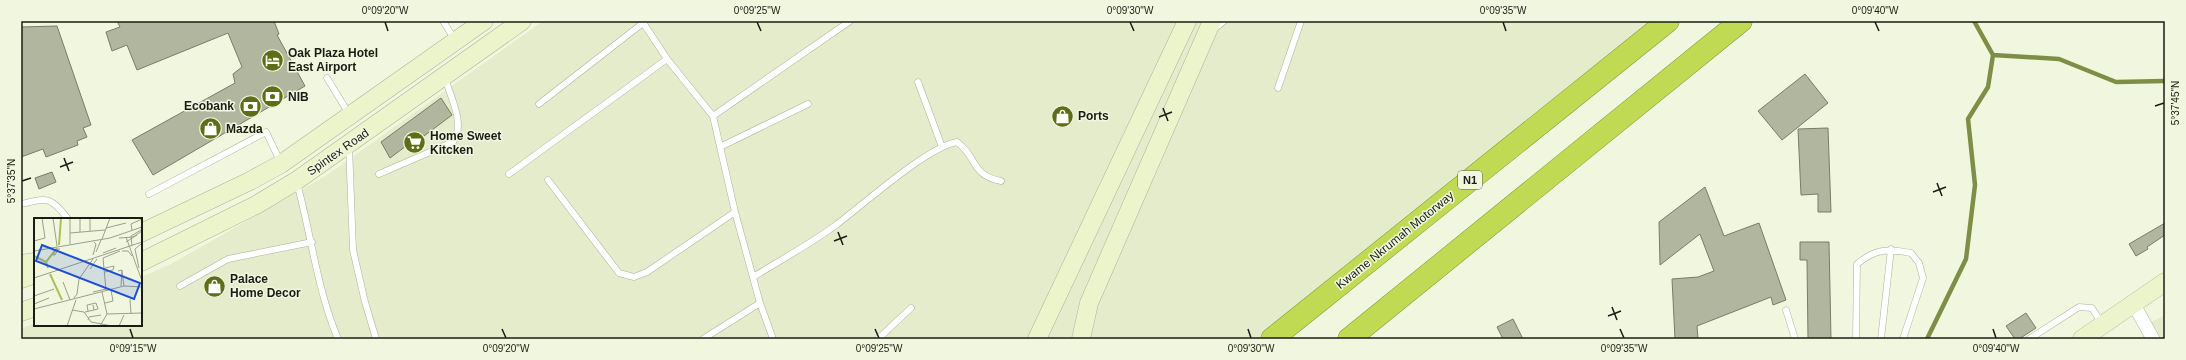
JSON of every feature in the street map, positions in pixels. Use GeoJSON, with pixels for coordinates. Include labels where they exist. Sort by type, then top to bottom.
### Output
{"type":"FeatureCollection","features":[{"type":"Feature","properties":{"kind":"highway","name":"Kwame Nkrumah Motorway"},"geometry":{"type":"LineString","coordinates":[[1272,339],[1668,21]]}},
{"type":"Feature","properties":{"kind":"highway"},"geometry":{"type":"LineString","coordinates":[[1349,339],[1741,21]]}},
{"type":"Feature","properties":{"kind":"main road","name":"Spintex Road"},"geometry":{"type":"LineString","coordinates":[[142,233],[223,195],[281,164],[350,117],[484,21]]}},
{"type":"Feature","properties":{"kind":"main road","name":"Spintex Road"},"geometry":{"type":"LineString","coordinates":[[142,262],[256,205],[296,181],[522,21]]}},
{"type":"Feature","properties":{"kind":"main road"},"geometry":{"type":"LineString","coordinates":[[1175,44],[1179,21]]}},
{"type":"Feature","properties":{"kind":"main road"},"geometry":{"type":"LineString","coordinates":[[1037,339],[1187,21]]}},
{"type":"Feature","properties":{"kind":"main road"},"geometry":{"type":"LineString","coordinates":[[1081,339],[1088,303],[1210,28]]}},
{"type":"Feature","properties":{"kind":"main road"},"geometry":{"type":"LineString","coordinates":[[1124,152],[1162,134]]}},
{"type":"Feature","properties":{"kind":"main road"},"geometry":{"type":"LineString","coordinates":[[21,264],[34,262]]}},
{"type":"Feature","properties":{"kind":"main road"},"geometry":{"type":"LineString","coordinates":[[21,279],[34,274]]}},
{"type":"Feature","properties":{"kind":"main road"},"geometry":{"type":"LineString","coordinates":[[2082,339],[2165,282]]}},
{"type":"Feature","properties":{"kind":"main road"},"geometry":{"type":"LineString","coordinates":[[21,312],[34,306]]}},
{"type":"Feature","properties":{"kind":"street"},"geometry":{"type":"LineString","coordinates":[[2133,303],[2153,339]]}},
{"type":"Feature","properties":{"kind":"lane"},"geometry":{"type":"LineString","coordinates":[[443,21],[456,41]]}},
{"type":"Feature","properties":{"kind":"lane"},"geometry":{"type":"LineString","coordinates":[[713,116],[850,21]]}},
{"type":"Feature","properties":{"kind":"lane"},"geometry":{"type":"LineString","coordinates":[[1210,28],[1224,21]]}},
{"type":"Feature","properties":{"kind":"lane"},"geometry":{"type":"LineString","coordinates":[[1278,88],[1301,21]]}},
{"type":"Feature","properties":{"kind":"lane"},"geometry":{"type":"LineString","coordinates":[[538,104],[643,22],[667,59],[713,116],[735,212],[760,303],[773,339]]}},
{"type":"Feature","properties":{"kind":"lane"},"geometry":{"type":"LineString","coordinates":[[509,174],[667,59]]}},
{"type":"Feature","properties":{"kind":"lane"},"geometry":{"type":"LineString","coordinates":[[379,174],[453,142],[456,138],[458,127],[457,118],[444,76]]}},
{"type":"Feature","properties":{"kind":"lane"},"geometry":{"type":"LineString","coordinates":[[327,78],[350,117]]}},
{"type":"Feature","properties":{"kind":"lane"},"geometry":{"type":"LineString","coordinates":[[918,82],[942,147]]}},
{"type":"Feature","properties":{"kind":"lane"},"geometry":{"type":"LineString","coordinates":[[720,147],[808,104]]}},
{"type":"Feature","properties":{"kind":"lane"},"geometry":{"type":"LineString","coordinates":[[149,194],[266,132],[281,164]]}},
{"type":"Feature","properties":{"kind":"lane"},"geometry":{"type":"LineString","coordinates":[[753,277],[835,226],[905,172],[942,147],[957,142],[964,147],[977,169],[987,178],[1001,181]]}},
{"type":"Feature","properties":{"kind":"lane"},"geometry":{"type":"LineString","coordinates":[[349,144],[353,250],[364,302],[376,339]]}},
{"type":"Feature","properties":{"kind":"lane"},"geometry":{"type":"LineString","coordinates":[[548,180],[619,273],[634,277],[647,272],[735,212]]}},
{"type":"Feature","properties":{"kind":"lane"},"geometry":{"type":"LineString","coordinates":[[296,181],[312,242],[320,284],[338,339]]}},
{"type":"Feature","properties":{"kind":"lane"},"geometry":{"type":"LineString","coordinates":[[21,204],[42,199],[50,200],[67,218]]}},
{"type":"Feature","properties":{"kind":"lane"},"geometry":{"type":"LineString","coordinates":[[180,286],[228,259],[312,242]]}},
{"type":"Feature","properties":{"kind":"lane"},"geometry":{"type":"LineString","coordinates":[[1881,339],[1891,250]]}},
{"type":"Feature","properties":{"kind":"lane"},"geometry":{"type":"LineString","coordinates":[[1856,339],[1857,264],[1869,254],[1891,250],[1911,252],[1919,263],[1923,278],[1903,339]]}},
{"type":"Feature","properties":{"kind":"lane"},"geometry":{"type":"LineString","coordinates":[[703,339],[760,303]]}},
{"type":"Feature","properties":{"kind":"lane"},"geometry":{"type":"LineString","coordinates":[[2029,339],[2079,307],[2092,308],[2103,325]]}},
{"type":"Feature","properties":{"kind":"lane"},"geometry":{"type":"LineString","coordinates":[[878,339],[911,308]]}},
{"type":"Feature","properties":{"kind":"lane"},"geometry":{"type":"LineString","coordinates":[[1786,310],[1795,339]]}},
{"type":"Feature","properties":{"kind":"shaded area"},"geometry":{"type":"Polygon","coordinates":[[[543,21],[1659,21],[1264,339],[21,339],[21,329],[34,323],[34,326],[142,326],[142,277],[171,264],[327,175],[543,21]]]}},
{"type":"Feature","properties":{"kind":"shaded area"},"geometry":{"type":"Polygon","coordinates":[[[2165,315],[2165,339],[2160,339],[2151,322],[2165,315]]]}},
{"type":"Feature","properties":{"kind":"building"},"geometry":{"type":"Polygon","coordinates":[[[117,21],[274,21],[279,34],[277,35],[305,86],[153,175],[132,140],[235,83],[233,74],[242,67],[228,33],[137,70],[127,45],[112,51],[106,32],[120,27],[117,21]]]}},
{"type":"Feature","properties":{"kind":"building"},"geometry":{"type":"Polygon","coordinates":[[[57,26],[91,125],[83,128],[87,137],[77,141],[78,145],[46,157],[43,149],[21,157],[21,27],[57,26]]]}},
{"type":"Feature","properties":{"kind":"building"},"geometry":{"type":"Polygon","coordinates":[[[1805,74],[1828,103],[1782,140],[1758,111],[1805,74]]]}},
{"type":"Feature","properties":{"kind":"building"},"geometry":{"type":"Polygon","coordinates":[[[441,98],[452,115],[412,145],[410,143],[390,158],[381,142],[441,98]]]}},
{"type":"Feature","properties":{"kind":"building"},"geometry":{"type":"Polygon","coordinates":[[[1828,128],[1831,212],[1818,212],[1818,194],[1801,195],[1798,129],[1828,128]]]}},
{"type":"Feature","properties":{"kind":"building"},"geometry":{"type":"Polygon","coordinates":[[[52,172],[56,182],[39,189],[35,178],[52,172]]]}},
{"type":"Feature","properties":{"kind":"building"},"geometry":{"type":"Polygon","coordinates":[[[1705,187],[1724,236],[1759,223],[1786,300],[1773,305],[1771,297],[1697,326],[1698,339],[1675,339],[1672,279],[1698,277],[1714,271],[1700,234],[1660,265],[1659,222],[1705,187]]]}},
{"type":"Feature","properties":{"kind":"building"},"geometry":{"type":"Polygon","coordinates":[[[2165,223],[2165,235],[2147,247],[2148,249],[2136,256],[2129,244],[2165,223]]]}},
{"type":"Feature","properties":{"kind":"building"},"geometry":{"type":"Polygon","coordinates":[[[1800,242],[1829,242],[1831,339],[1808,339],[1807,260],[1800,260],[1800,242]]]}},
{"type":"Feature","properties":{"kind":"building"},"geometry":{"type":"Polygon","coordinates":[[[2026,313],[2036,328],[2019,339],[2015,339],[2006,326],[2026,313]]]}},
{"type":"Feature","properties":{"kind":"building"},"geometry":{"type":"Polygon","coordinates":[[[1513,319],[1523,339],[1503,339],[1497,327],[1513,319]]]}},
{"type":"Feature","properties":{"kind":"waterway"},"geometry":{"type":"LineString","coordinates":[[1974,21],[1993,55],[2059,59],[2116,82],[2165,81]]}},
{"type":"Feature","properties":{"kind":"waterway"},"geometry":{"type":"LineString","coordinates":[[1927,339],[1966,259],[1975,185],[1968,119],[1988,87],[1993,55]]}},
{"type":"Feature","properties":{"kind":"place","name":"Oak Plaza Hotel East Airport"},"geometry":{"type":"Point","coordinates":[272,60]}},
{"type":"Feature","properties":{"kind":"place","name":"NIB"},"geometry":{"type":"Point","coordinates":[272,97]}},
{"type":"Feature","properties":{"kind":"place","name":"Ecobank"},"geometry":{"type":"Point","coordinates":[250,106]}},
{"type":"Feature","properties":{"kind":"place","name":"Ports"},"geometry":{"type":"Point","coordinates":[1063,116]}},
{"type":"Feature","properties":{"kind":"place","name":"Mazda"},"geometry":{"type":"Point","coordinates":[210,129]}},
{"type":"Feature","properties":{"kind":"place","name":"Home Sweet Kitcken"},"geometry":{"type":"Point","coordinates":[414,143]}},
{"type":"Feature","properties":{"kind":"place","name":"Palace Home Decor"},"geometry":{"type":"Point","coordinates":[215,286]}}]}
